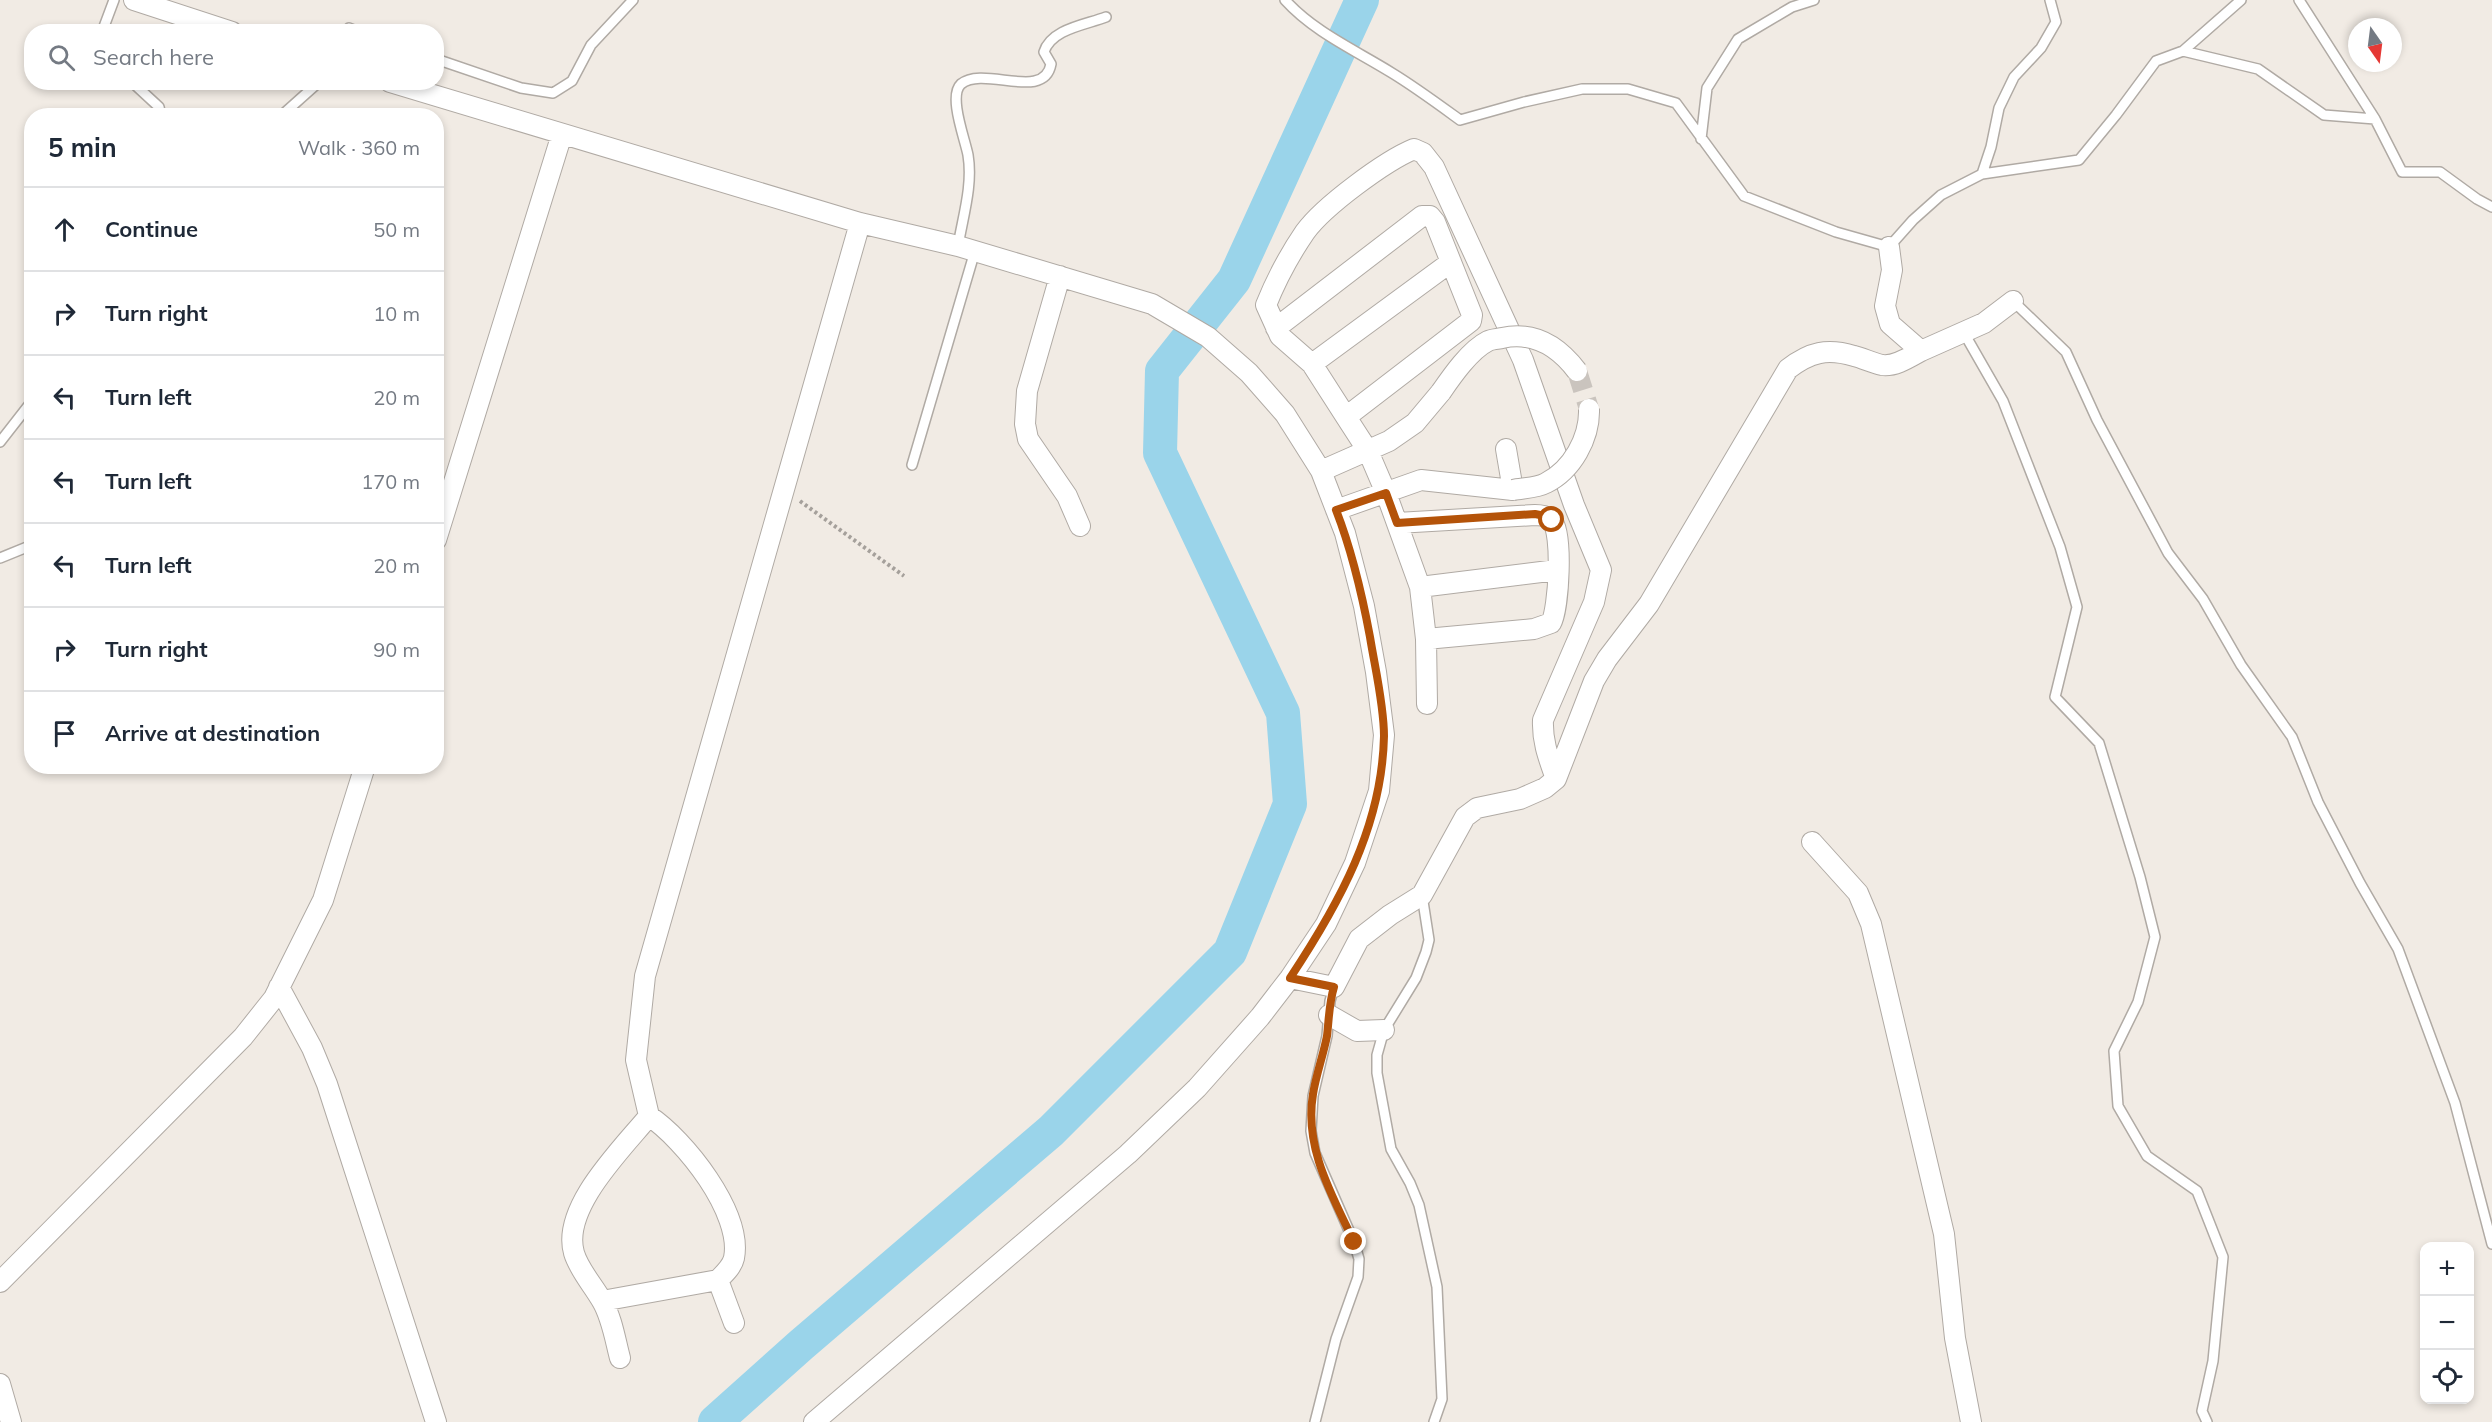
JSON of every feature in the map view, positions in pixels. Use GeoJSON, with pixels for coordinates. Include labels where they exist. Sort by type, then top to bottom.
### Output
{"type":"FeatureCollection","features":[{"type":"Feature","properties":{"kind":"street"},"geometry":{"type":"LineString","coordinates":[[134,0],[208,24]]}},
{"type":"Feature","properties":{"kind":"street"},"geometry":{"type":"LineString","coordinates":[[416,90],[860,223],[966,248],[1152,304],[1208,337],[1249,373],[1285,414],[1321,471],[1345,533],[1364,606],[1384,735],[1379,791],[1344,891],[1326,924],[1290,978],[1260,1017],[1197,1088],[1128,1154],[814,1422]]}},
{"type":"Feature","properties":{"kind":"street"},"geometry":{"type":"LineString","coordinates":[[444,514],[562,134]]}},
{"type":"Feature","properties":{"kind":"street"},"geometry":{"type":"LineString","coordinates":[[1427,704],[1426,639],[1420,587],[1386,493],[1368,451],[1312,364],[1280,336],[1266,305],[1274,286],[1306,231],[1332,205],[1397,156],[1414,149],[1423,153],[1434,167],[1523,360],[1577,512],[1601,570],[1594,602],[1543,720],[1542,735],[1545,750],[1556,779]]}},
{"type":"Feature","properties":{"kind":"street"},"geometry":{"type":"LineString","coordinates":[[1276,328],[1422,216],[1430,216],[1435,222],[1472,315],[1472,321],[1346,417]]}},
{"type":"Feature","properties":{"kind":"street"},"geometry":{"type":"LineString","coordinates":[[602,1301],[718,1280],[734,1260],[735,1237],[729,1216],[690,1153],[663,1125],[649,1116],[636,1060],[645,976],[860,223]]}},
{"type":"Feature","properties":{"kind":"street"},"geometry":{"type":"LineString","coordinates":[[1889,247],[1892,270],[1884,306],[1890,324],[1922,351]]}},
{"type":"Feature","properties":{"kind":"street"},"geometry":{"type":"LineString","coordinates":[[1312,364],[1451,262]]}},
{"type":"Feature","properties":{"kind":"street"},"geometry":{"type":"LineString","coordinates":[[1060,276],[1027,391],[1024,424],[1028,440],[1068,496],[1080,526]]}},
{"type":"Feature","properties":{"kind":"street"},"geometry":{"type":"LineString","coordinates":[[1290,978],[1334,987],[1359,939],[1390,915],[1422,895],[1465,817],[1477,808],[1520,799],[1545,788],[1556,779],[1594,681],[1607,659],[1649,604],[1788,369],[1803,357],[1821,352],[1837,352],[1883,365],[1895,363],[1984,323],[2013,301]]}},
{"type":"Feature","properties":{"kind":"street"},"geometry":{"type":"LineString","coordinates":[[1321,471],[1389,441],[1415,423],[1460,366],[1488,341],[1518,334],[1550,343],[1566,356],[1577,371]]}},
{"type":"Feature","properties":{"kind":"street"},"geometry":{"type":"LineString","coordinates":[[1336,510],[1421,480],[1513,490],[1545,483],[1570,465],[1590,423],[1589,409]]}},
{"type":"Feature","properties":{"kind":"street"},"geometry":{"type":"LineString","coordinates":[[1506,449],[1513,490]]}},
{"type":"Feature","properties":{"kind":"street"},"geometry":{"type":"LineString","coordinates":[[1397,523],[1535,514],[1552,520],[1556,528],[1558,543],[1556,610],[1551,623],[1545,626],[1426,639]]}},
{"type":"Feature","properties":{"kind":"street"},"geometry":{"type":"LineString","coordinates":[[1420,587],[1557,570]]}},
{"type":"Feature","properties":{"kind":"street"},"geometry":{"type":"LineString","coordinates":[[0,1282],[243,1036],[274,998],[322,900],[362,774]]}},
{"type":"Feature","properties":{"kind":"street"},"geometry":{"type":"LineString","coordinates":[[1812,842],[1858,893],[1872,924],[1944,1234],[1955,1338],[1971,1422]]}},
{"type":"Feature","properties":{"kind":"street"},"geometry":{"type":"LineString","coordinates":[[279,987],[312,1048],[327,1084],[436,1422]]}},
{"type":"Feature","properties":{"kind":"street"},"geometry":{"type":"LineString","coordinates":[[1329,1015],[1357,1031],[1384,1030]]}},
{"type":"Feature","properties":{"kind":"street"},"geometry":{"type":"LineString","coordinates":[[620,1358],[611,1323],[602,1301],[574,1252],[572,1226],[585,1195],[649,1116]]}},
{"type":"Feature","properties":{"kind":"street"},"geometry":{"type":"LineString","coordinates":[[718,1280],[734,1323]]}},
{"type":"Feature","properties":{"kind":"street"},"geometry":{"type":"LineString","coordinates":[[0,1384],[11,1422]]}},
{"type":"Feature","properties":{"kind":"lane"},"geometry":{"type":"LineString","coordinates":[[105,24],[114,0]]}},
{"type":"Feature","properties":{"kind":"lane"},"geometry":{"type":"LineString","coordinates":[[444,62],[521,88],[553,93],[572,81],[591,45],[633,0]]}},
{"type":"Feature","properties":{"kind":"lane"},"geometry":{"type":"LineString","coordinates":[[1285,0],[1297,13],[1329,36],[1392,73],[1460,120],[1582,89],[1628,89],[1676,103],[1744,196],[1836,232],[1889,247],[1913,220],[1941,195],[1982,174],[2079,160],[2156,61],[2183,51],[2241,0]]}},
{"type":"Feature","properties":{"kind":"lane"},"geometry":{"type":"LineString","coordinates":[[1701,139],[1707,88],[1738,39],[1792,7],[1814,0]]}},
{"type":"Feature","properties":{"kind":"lane"},"geometry":{"type":"LineString","coordinates":[[1982,174],[1991,147],[1999,108],[2014,77],[2041,48],[2056,22],[2050,0]]}},
{"type":"Feature","properties":{"kind":"lane"},"geometry":{"type":"LineString","coordinates":[[2299,0],[2375,119],[2402,172],[2440,172],[2492,207]]}},
{"type":"Feature","properties":{"kind":"lane"},"geometry":{"type":"LineString","coordinates":[[912,465],[966,248],[970,182],[968,156],[956,107],[955,93],[960,85],[969,80],[983,78],[1035,82],[1043,79],[1049,73],[1051,64],[1044,52],[1047,43],[1058,34],[1106,17]]}},
{"type":"Feature","properties":{"kind":"lane"},"geometry":{"type":"LineString","coordinates":[[2183,51],[2258,69],[2324,115],[2375,119]]}},
{"type":"Feature","properties":{"kind":"lane"},"geometry":{"type":"LineString","coordinates":[[141,90],[159,108]]}},
{"type":"Feature","properties":{"kind":"lane"},"geometry":{"type":"LineString","coordinates":[[290,108],[310,90]]}},
{"type":"Feature","properties":{"kind":"lane"},"geometry":{"type":"LineString","coordinates":[[2013,301],[2066,352],[2097,420],[2168,553],[2204,599],[2241,665],[2292,737],[2318,802],[2360,883],[2398,949],[2455,1103],[2492,1244]]}},
{"type":"Feature","properties":{"kind":"lane"},"geometry":{"type":"LineString","coordinates":[[1964,333],[2003,401],[2060,547],[2077,607],[2055,697],[2099,743],[2140,877],[2154,937],[2138,1002],[2114,1051],[2118,1106],[2147,1156],[2197,1191],[2223,1257],[2213,1361],[2202,1412],[2207,1422]]}},
{"type":"Feature","properties":{"kind":"lane"},"geometry":{"type":"LineString","coordinates":[[0,442],[24,411]]}},
{"type":"Feature","properties":{"kind":"lane"},"geometry":{"type":"LineString","coordinates":[[0,558],[24,548]]}},
{"type":"Feature","properties":{"kind":"lane"},"geometry":{"type":"LineString","coordinates":[[1422,895],[1429,940],[1426,952],[1416,978],[1384,1030],[1377,1055],[1377,1073],[1384,1122],[1391,1149],[1419,1205],[1437,1287],[1442,1399],[1434,1422]]}},
{"type":"Feature","properties":{"kind":"lane"},"geometry":{"type":"LineString","coordinates":[[1315,1422],[1336,1339],[1358,1277],[1359,1259],[1315,1153],[1311,1131],[1312,1096],[1327,1036],[1334,987]]}},
{"type":"Feature","properties":{"kind":"path"},"geometry":{"type":"LineString","coordinates":[[783,489],[904,576]]}},
{"type":"Feature","properties":{"kind":"waterway"},"geometry":{"type":"LineString","coordinates":[[715,1422],[801,1345],[1051,1131],[1230,952],[1290,804],[1283,713],[1160,453],[1162,371],[1234,280],[1362,0]]}},
{"type":"Feature","properties":{"kind":"tunnel"},"geometry":{"type":"LineString","coordinates":[[1577,371],[1589,409]]}},
{"type":"Feature","properties":{"kind":"route"},"geometry":{"type":"LineString","coordinates":[[1354,1242],[1326,1182],[1315,1153],[1311,1131],[1312,1096],[1327,1036],[1330,1000],[1334,987],[1290,978],[1326,924],[1344,891],[1379,791],[1384,735],[1376,672],[1364,606],[1345,533],[1336,510],[1386,493],[1397,523],[1535,514],[1552,520]]}}]}
